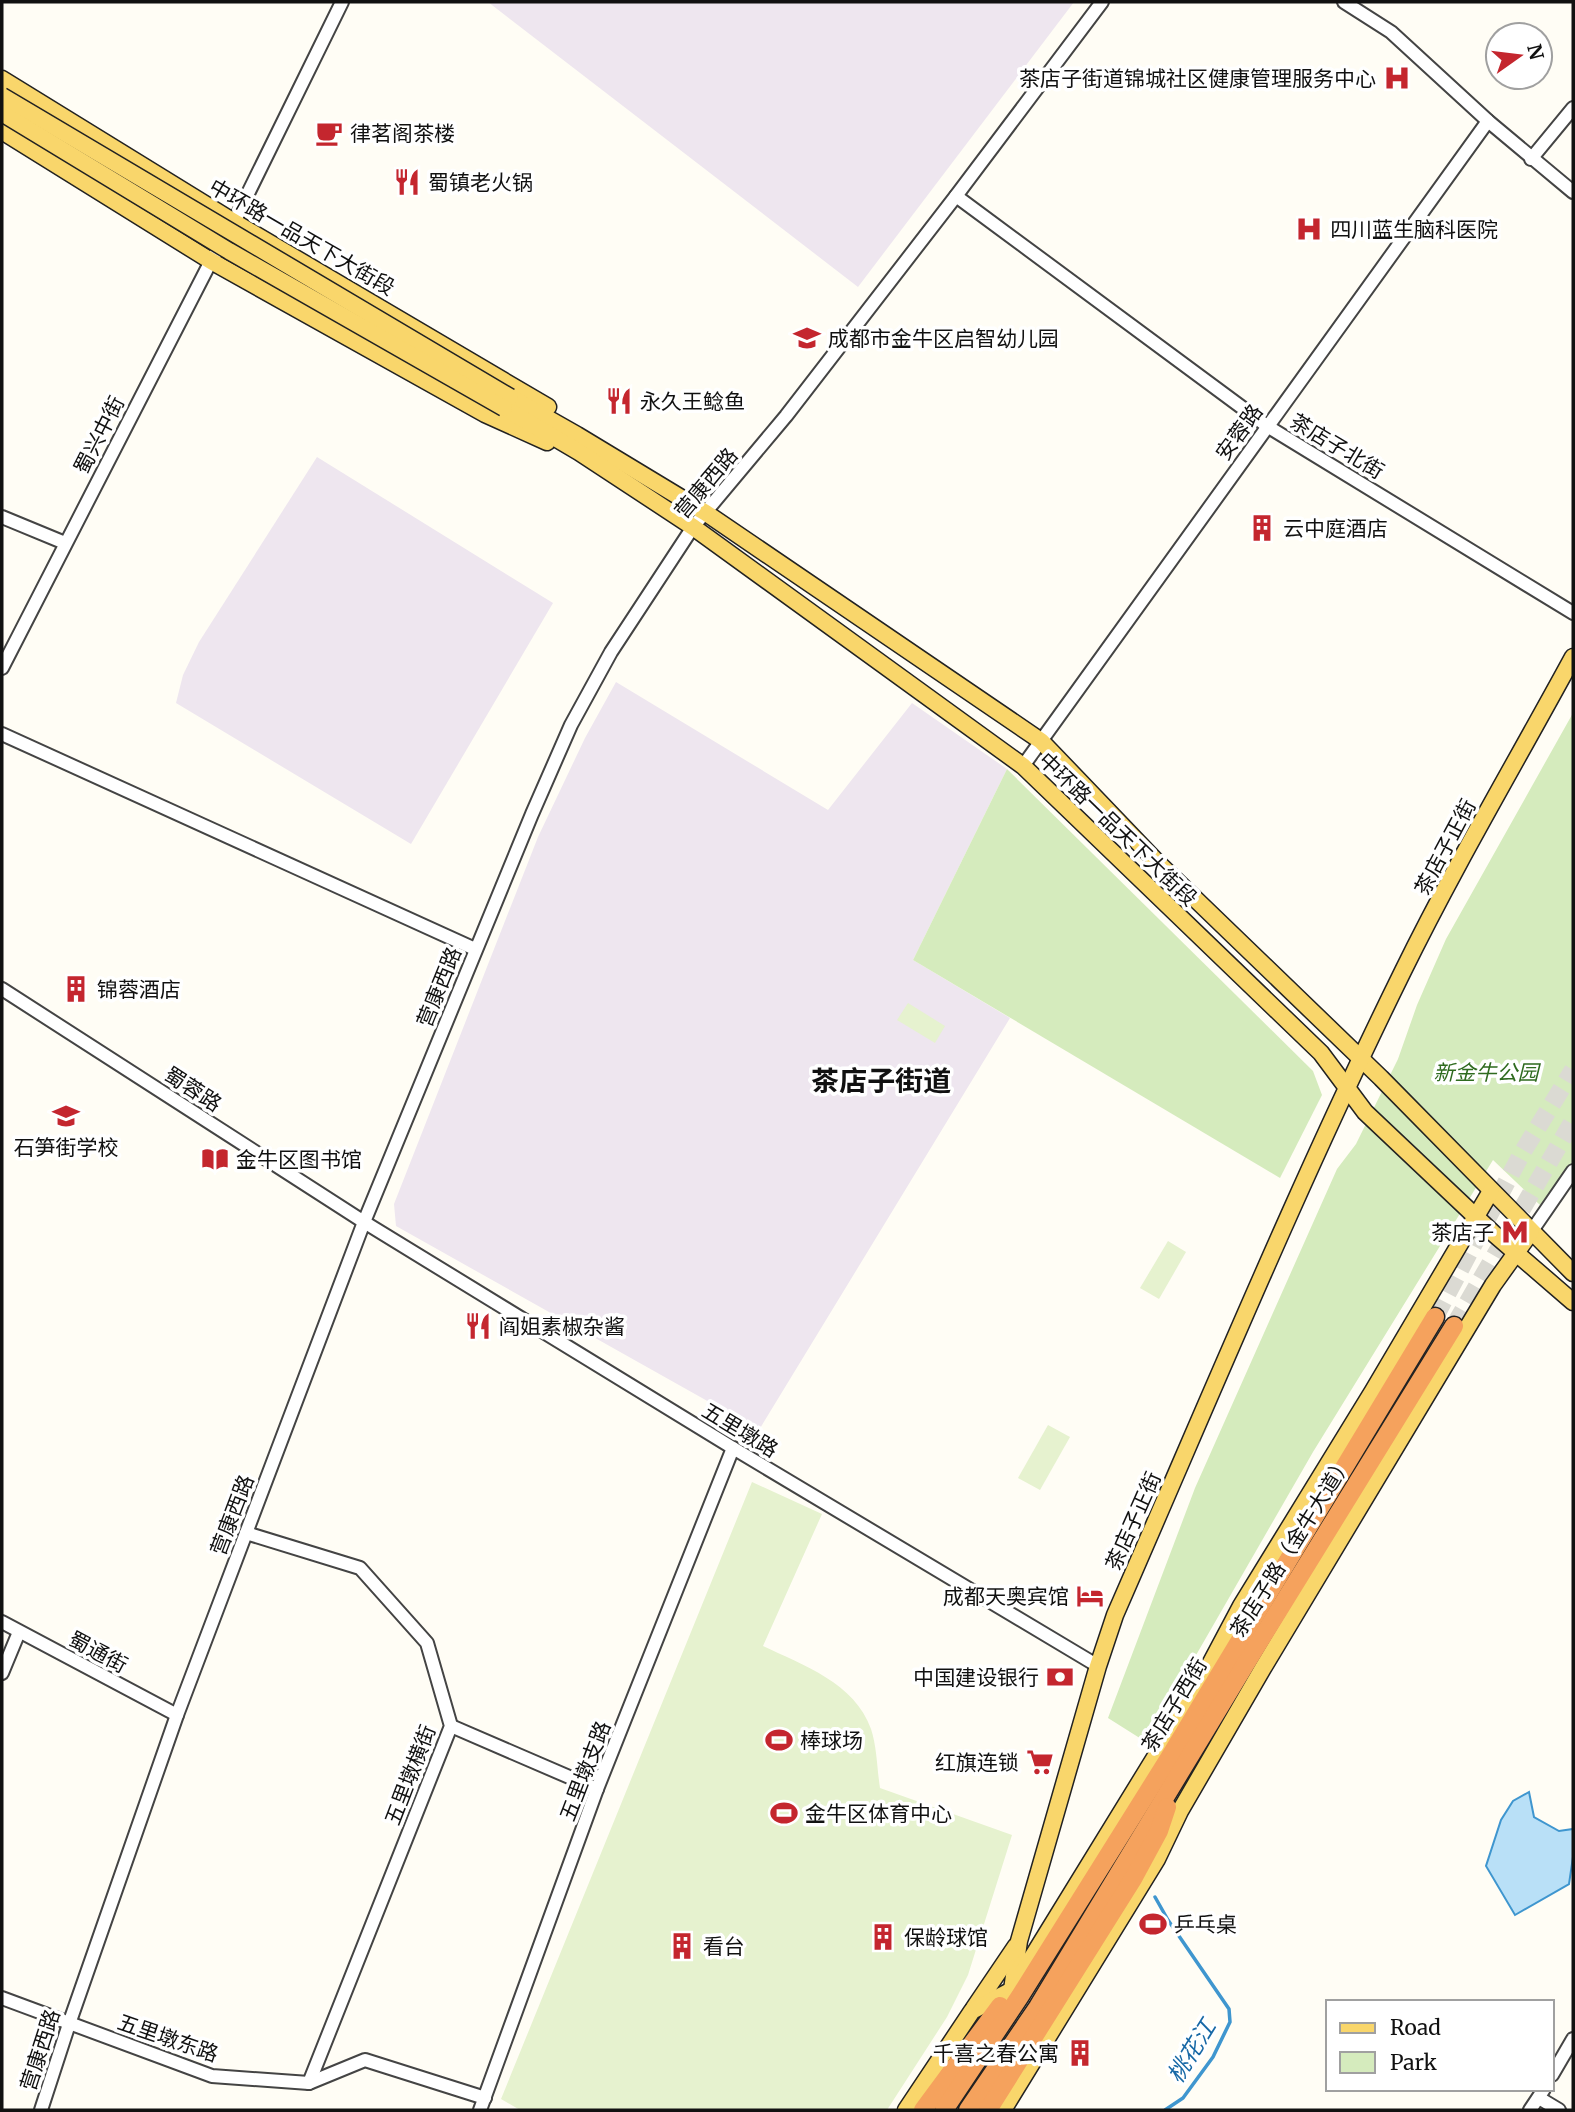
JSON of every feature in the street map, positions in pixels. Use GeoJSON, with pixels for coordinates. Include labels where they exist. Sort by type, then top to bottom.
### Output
{"type":"FeatureCollection","features":[{"type":"Feature","properties":{"kind":"highway","name":"茶店子西街"},"geometry":{"type":"LineString","coordinates":[[944,2110],[1016,1993],[1170,1758],[1435,1317]]}},
{"type":"Feature","properties":{"kind":"highway","name":"茶店子路（金牛大道）"},"geometry":{"type":"LineString","coordinates":[[968,2110],[1038,2007],[1454,1326]]}},
{"type":"Feature","properties":{"kind":"highway"},"geometry":{"type":"LineString","coordinates":[[988,2110],[1133,1879],[1159,1831],[1179,1774]]}},
{"type":"Feature","properties":{"kind":"highway"},"geometry":{"type":"LineString","coordinates":[[923,2110],[1016,1993]]}},
{"type":"Feature","properties":{"kind":"main road","name":"中环路一品天下大街段"},"geometry":{"type":"LineString","coordinates":[[2,79],[234,222],[507,381],[548,407],[577,435]]}},
{"type":"Feature","properties":{"kind":"main road"},"geometry":{"type":"LineString","coordinates":[[2,96],[507,402]]}},
{"type":"Feature","properties":{"kind":"main road"},"geometry":{"type":"LineString","coordinates":[[2,113],[229,251],[507,402]]}},
{"type":"Feature","properties":{"kind":"main road","name":"中环路一品天下大街段"},"geometry":{"type":"LineString","coordinates":[[2,131],[211,261],[485,414],[536,438],[579,452]]}},
{"type":"Feature","properties":{"kind":"main road","name":"中环路一品天下大街段"},"geometry":{"type":"LineString","coordinates":[[507,402],[577,435],[706,513],[1041,741],[1157,862],[1361,1060],[1573,1273]]}},
{"type":"Feature","properties":{"kind":"main road","name":"中环路一品天下大街段"},"geometry":{"type":"LineString","coordinates":[[507,402],[693,527],[1023,766],[1321,1053],[1365,1112],[1515,1253],[1573,1302]]}},
{"type":"Feature","properties":{"kind":"main road","name":"茶店子正街"},"geometry":{"type":"LineString","coordinates":[[1016,1993],[1019,1941],[1115,1615],[1280,1234],[1403,970],[1573,657]]}},
{"type":"Feature","properties":{"kind":"main road"},"geometry":{"type":"LineString","coordinates":[[972,2011],[1016,1993],[1197,1689],[1241,1606],[1373,1391],[1491,1191]]}},
{"type":"Feature","properties":{"kind":"main road"},"geometry":{"type":"LineString","coordinates":[[1180,1811],[1487,1295],[1531,1232]]}},
{"type":"Feature","properties":{"kind":"main road"},"geometry":{"type":"LineString","coordinates":[[1003,2110],[1157,1859],[1245,1665]]}},
{"type":"Feature","properties":{"kind":"main road"},"geometry":{"type":"LineString","coordinates":[[905,2110],[1019,1941]]}},
{"type":"Feature","properties":{"kind":"street","name":"蜀兴中街"},"geometry":{"type":"LineString","coordinates":[[2,668],[211,261],[234,222],[342,2]]}},
{"type":"Feature","properties":{"kind":"street","name":"营康西路"},"geometry":{"type":"LineString","coordinates":[[41,2110],[177,1715],[364,1222],[475,949],[571,725],[611,652],[693,527],[786,416],[1102,2]]}},
{"type":"Feature","properties":{"kind":"street"},"geometry":{"type":"LineString","coordinates":[[1344,2],[1391,32],[1531,159],[1573,192]]}},
{"type":"Feature","properties":{"kind":"street"},"geometry":{"type":"LineString","coordinates":[[1531,159],[1573,108]]}},
{"type":"Feature","properties":{"kind":"street","name":"安蓉路"},"geometry":{"type":"LineString","coordinates":[[1023,766],[1488,121]]}},
{"type":"Feature","properties":{"kind":"street","name":"茶店子北街"},"geometry":{"type":"LineString","coordinates":[[956,196],[1267,426],[1573,613]]}},
{"type":"Feature","properties":{"kind":"street"},"geometry":{"type":"LineString","coordinates":[[2,517],[65,543]]}},
{"type":"Feature","properties":{"kind":"street"},"geometry":{"type":"LineString","coordinates":[[2,734],[475,949]]}},
{"type":"Feature","properties":{"kind":"street","name":"蜀蓉路"},"geometry":{"type":"LineString","coordinates":[[2,989],[364,1222]]}},
{"type":"Feature","properties":{"kind":"street"},"geometry":{"type":"LineString","coordinates":[[1531,1232],[1573,1171]]}},
{"type":"Feature","properties":{"kind":"street","name":"五里墩路"},"geometry":{"type":"LineString","coordinates":[[364,1222],[733,1448],[1098,1666]]}},
{"type":"Feature","properties":{"kind":"street","name":"五里墩支路"},"geometry":{"type":"LineString","coordinates":[[480,2110],[597,1789],[733,1448]]}},
{"type":"Feature","properties":{"kind":"street","name":"五里墩横街"},"geometry":{"type":"LineString","coordinates":[[246,1533],[360,1568],[427,1643],[451,1726],[309,2083]]}},
{"type":"Feature","properties":{"kind":"street","name":"蜀通街"},"geometry":{"type":"LineString","coordinates":[[2,1622],[177,1715]]}},
{"type":"Feature","properties":{"kind":"street"},"geometry":{"type":"LineString","coordinates":[[2,1674],[19,1632]]}},
{"type":"Feature","properties":{"kind":"street"},"geometry":{"type":"LineString","coordinates":[[451,1726],[597,1789]]}},
{"type":"Feature","properties":{"kind":"street","name":"五里墩东路"},"geometry":{"type":"LineString","coordinates":[[2,1998],[212,2076],[309,2083],[365,2060],[485,2098]]}},
{"type":"Feature","properties":{"kind":"street"},"geometry":{"type":"LineString","coordinates":[[1554,2072],[1573,2039]]}},
{"type":"Feature","properties":{"kind":"street"},"geometry":{"type":"LineString","coordinates":[[1530,2110],[1541,2094],[1559,2110]]}},
{"type":"Feature","properties":{"kind":"shaded area"},"geometry":{"type":"Polygon","coordinates":[[[488,2],[1074,2],[858,287],[488,2]]]}},
{"type":"Feature","properties":{"kind":"shaded area"},"geometry":{"type":"Polygon","coordinates":[[[317,457],[553,603],[411,844],[176,703],[183,675],[199,642],[317,457]]]}},
{"type":"Feature","properties":{"kind":"shaded area"},"geometry":{"type":"Polygon","coordinates":[[[616,682],[828,810],[912,703],[1007,769],[913,960],[1010,1018],[759,1430],[396,1226],[394,1204],[538,837],[585,738],[616,682]]]}},
{"type":"Feature","properties":{"kind":"green space","name":"新金牛公园"},"geometry":{"type":"Polygon","coordinates":[[[1573,713],[1573,1161],[1540,1205],[1493,1160],[1313,1452],[1146,1742],[1108,1718],[1195,1488],[1337,1169],[1356,1144],[1398,1059],[1417,1005],[1446,939],[1573,713]]]}},
{"type":"Feature","properties":{"kind":"green space"},"geometry":{"type":"Polygon","coordinates":[[[1007,769],[1313,1071],[1322,1095],[1280,1178],[913,960],[1007,769]]]}},
{"type":"Feature","properties":{"kind":"green space"},"geometry":{"type":"Polygon","coordinates":[[[908,1003],[945,1026],[935,1043],[897,1020],[908,1003]]]}},
{"type":"Feature","properties":{"kind":"green space"},"geometry":{"type":"Polygon","coordinates":[[[1168,1241],[1186,1252],[1159,1299],[1140,1288],[1168,1241]]]}},
{"type":"Feature","properties":{"kind":"green space"},"geometry":{"type":"Polygon","coordinates":[[[1048,1425],[1070,1437],[1040,1490],[1018,1478],[1048,1425]]]}},
{"type":"Feature","properties":{"kind":"green space","name":"金牛区体育中心"},"geometry":{"type":"Polygon","coordinates":[[[752,1482],[822,1514],[763,1646],[811,1668],[853,1699],[871,1729],[880,1788],[1012,1835],[968,1975],[947,2017],[887,2110],[520,2110],[501,2099],[752,1482]]]}},
{"type":"Feature","properties":{"kind":"water"},"geometry":{"type":"Polygon","coordinates":[[[1529,1792],[1534,1817],[1559,1831],[1573,1829],[1573,1857],[1569,1884],[1515,1915],[1486,1866],[1501,1820],[1513,1801],[1529,1792]]]}},
{"type":"Feature","properties":{"kind":"waterway","name":"桃花江"},"geometry":{"type":"LineString","coordinates":[[1155,1897],[1229,2009],[1230,2022],[1213,2057],[1183,2098],[1165,2110]]}},
{"type":"Feature","properties":{"kind":"tunnel"},"geometry":{"type":"LineString","coordinates":[[1435,1317],[1522,1153],[1573,1070]]}},
{"type":"Feature","properties":{"kind":"tunnel"},"geometry":{"type":"LineString","coordinates":[[1454,1326],[1573,1121]]}},
{"type":"Feature","properties":{"kind":"place","name":"茶店子街道锦城社区健康管理服务中心"},"geometry":{"type":"Point","coordinates":[1397,78]}},
{"type":"Feature","properties":{"kind":"place","name":"律茗阁茶楼"},"geometry":{"type":"Point","coordinates":[329,133]}},
{"type":"Feature","properties":{"kind":"place","name":"蜀镇老火锅"},"geometry":{"type":"Point","coordinates":[407,182]}},
{"type":"Feature","properties":{"kind":"place","name":"四川蓝生脑科医院"},"geometry":{"type":"Point","coordinates":[1309,229]}},
{"type":"Feature","properties":{"kind":"place","name":"成都市金牛区启智幼儿园"},"geometry":{"type":"Point","coordinates":[807,338]}},
{"type":"Feature","properties":{"kind":"place","name":"永久王鲶鱼"},"geometry":{"type":"Point","coordinates":[619,401]}},
{"type":"Feature","properties":{"kind":"place","name":"云中庭酒店"},"geometry":{"type":"Point","coordinates":[1262,528]}},
{"type":"Feature","properties":{"kind":"place","name":"锦蓉酒店"},"geometry":{"type":"Point","coordinates":[76,989]}},
{"type":"Feature","properties":{"kind":"place","name":"石笋街学校"},"geometry":{"type":"Point","coordinates":[66,1116]}},
{"type":"Feature","properties":{"kind":"place","name":"金牛区图书馆"},"geometry":{"type":"Point","coordinates":[215,1159]}},
{"type":"Feature","properties":{"kind":"place","name":"茶店子"},"geometry":{"type":"Point","coordinates":[1515,1232]}},
{"type":"Feature","properties":{"kind":"place","name":"阎姐素椒杂酱"},"geometry":{"type":"Point","coordinates":[478,1326]}},
{"type":"Feature","properties":{"kind":"place","name":"成都天奥宾馆"},"geometry":{"type":"Point","coordinates":[1090,1596]}},
{"type":"Feature","properties":{"kind":"place","name":"中国建设银行"},"geometry":{"type":"Point","coordinates":[1060,1677]}},
{"type":"Feature","properties":{"kind":"place","name":"棒球场"},"geometry":{"type":"Point","coordinates":[779,1740]}},
{"type":"Feature","properties":{"kind":"place","name":"红旗连锁"},"geometry":{"type":"Point","coordinates":[1040,1762]}},
{"type":"Feature","properties":{"kind":"place","name":"金牛区体育中心"},"geometry":{"type":"Point","coordinates":[784,1813]}},
{"type":"Feature","properties":{"kind":"place","name":"乒乓桌"},"geometry":{"type":"Point","coordinates":[1153,1924]}},
{"type":"Feature","properties":{"kind":"place","name":"保龄球馆"},"geometry":{"type":"Point","coordinates":[883,1937]}},
{"type":"Feature","properties":{"kind":"place","name":"看台"},"geometry":{"type":"Point","coordinates":[682,1946]}},
{"type":"Feature","properties":{"kind":"place","name":"千喜之春公寓"},"geometry":{"type":"Point","coordinates":[1080,2053]}},
{"type":"Feature","properties":{"kind":"district","name":"茶店子街道"},"geometry":{"type":"Point","coordinates":[881,1081]}}]}
